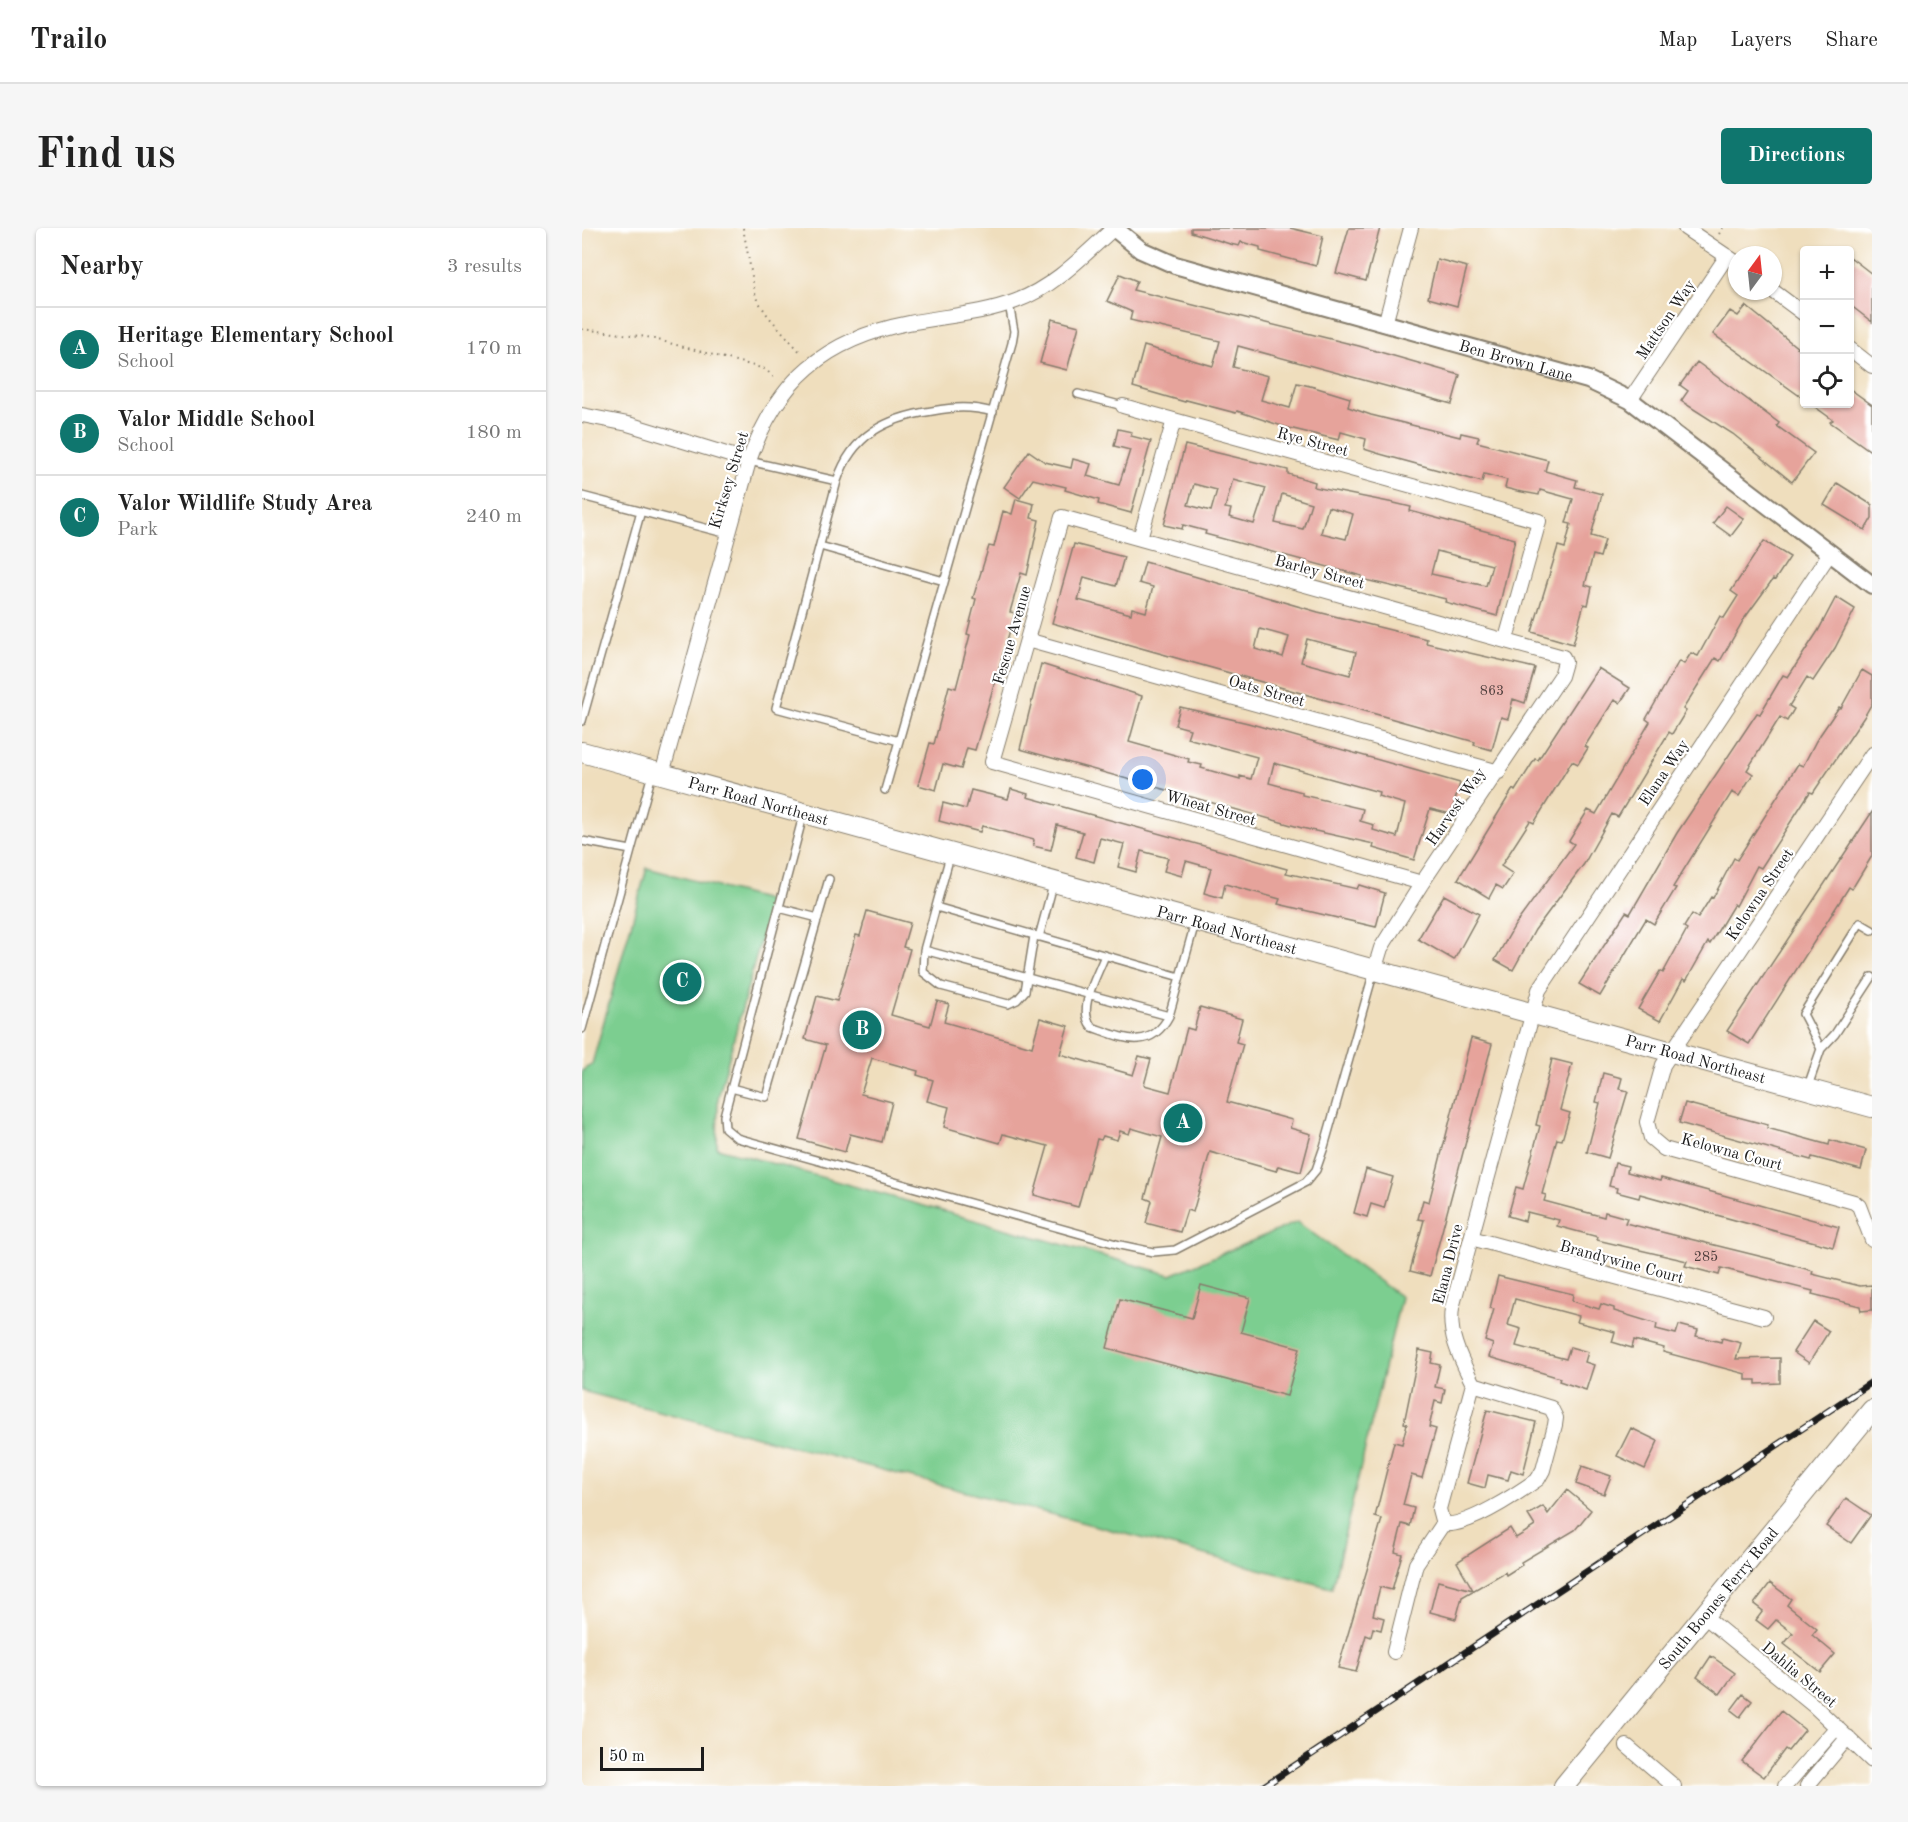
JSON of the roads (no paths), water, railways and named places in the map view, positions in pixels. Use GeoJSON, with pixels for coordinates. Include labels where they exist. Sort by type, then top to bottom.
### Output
{"type":"FeatureCollection","features":[{"type":"Feature","properties":{"kind":"main road","name":"Parr Road Northeast"},"geometry":{"type":"LineString","coordinates":[[582,753],[1872,1107]]}},
{"type":"Feature","properties":{"kind":"main road","name":"South Boones Ferry Road"},"geometry":{"type":"LineString","coordinates":[[1564,1786],[1872,1410]]}},
{"type":"Feature","properties":{"kind":"street","name":"Kirksey Street"},"geometry":{"type":"LineString","coordinates":[[657,773],[756,440],[787,389],[811,363],[872,331],[1009,304],[1036,292],[1057,278],[1114,228]]}},
{"type":"Feature","properties":{"kind":"street","name":"Ben Brown Lane"},"geometry":{"type":"LineString","coordinates":[[1114,228],[1127,240],[1158,260],[1588,380],[1630,400],[1872,585]]}},
{"type":"Feature","properties":{"kind":"street"},"geometry":{"type":"LineString","coordinates":[[1385,324],[1411,228]]}},
{"type":"Feature","properties":{"kind":"street"},"geometry":{"type":"LineString","coordinates":[[1685,228],[1728,257]]}},
{"type":"Feature","properties":{"kind":"street","name":"Mattson Way"},"geometry":{"type":"LineString","coordinates":[[1630,400],[1728,265]]}},
{"type":"Feature","properties":{"kind":"street"},"geometry":{"type":"LineString","coordinates":[[1782,298],[1800,311]]}},
{"type":"Feature","properties":{"kind":"street"},"geometry":{"type":"LineString","coordinates":[[1854,351],[1872,366]]}},
{"type":"Feature","properties":{"kind":"street","name":"Rye Street"},"geometry":{"type":"LineString","coordinates":[[1123,406],[1539,521],[1506,639]]}},
{"type":"Feature","properties":{"kind":"street"},"geometry":{"type":"LineString","coordinates":[[582,415],[628,424],[749,461]]}},
{"type":"Feature","properties":{"kind":"street"},"geometry":{"type":"LineString","coordinates":[[1140,538],[1174,420]]}},
{"type":"Feature","properties":{"kind":"street","name":"Barley Street"},"geometry":{"type":"LineString","coordinates":[[1062,517],[1556,653],[1565,662]]}},
{"type":"Feature","properties":{"kind":"street","name":"Fescue Avenue"},"geometry":{"type":"LineString","coordinates":[[992,762],[1062,517]]}},
{"type":"Feature","properties":{"kind":"street","name":"Elana Way"},"geometry":{"type":"LineString","coordinates":[[1532,1014],[1542,985],[1830,553]]}},
{"type":"Feature","properties":{"kind":"street","name":"Oats Street"},"geometry":{"type":"LineString","coordinates":[[1027,640],[1499,772]]}},
{"type":"Feature","properties":{"kind":"street","name":"Harvest Way"},"geometry":{"type":"LineString","coordinates":[[1374,971],[1381,948],[1561,676],[1565,662]]}},
{"type":"Feature","properties":{"kind":"street","name":"Kelowna Street"},"geometry":{"type":"LineString","coordinates":[[1672,1052],[1872,754]]}},
{"type":"Feature","properties":{"kind":"street","name":"Wheat Street"},"geometry":{"type":"LineString","coordinates":[[992,762],[1422,883]]}},
{"type":"Feature","properties":{"kind":"street","name":"Elana Drive"},"geometry":{"type":"LineString","coordinates":[[1473,1384],[1455,1345],[1451,1319],[1532,1014]]}},
{"type":"Feature","properties":{"kind":"street","name":"Kelowna Court"},"geometry":{"type":"LineString","coordinates":[[1672,1052],[1661,1068],[1647,1122],[1647,1131],[1656,1144],[1664,1149],[1854,1202],[1859,1206],[1872,1240]]}},
{"type":"Feature","properties":{"kind":"street","name":"Brandywine Court"},"geometry":{"type":"LineString","coordinates":[[1471,1238],[1764,1317]]}},
{"type":"Feature","properties":{"kind":"street"},"geometry":{"type":"LineString","coordinates":[[1394,1652],[1416,1563],[1443,1524],[1439,1509],[1473,1384],[1551,1408],[1556,1418],[1555,1425],[1543,1470],[1538,1479],[1475,1516],[1456,1524],[1443,1524]]}},
{"type":"Feature","properties":{"kind":"street","name":"Dahlia Street"},"geometry":{"type":"LineString","coordinates":[[1704,1616],[1780,1677],[1872,1761]]}},
{"type":"Feature","properties":{"kind":"street"},"geometry":{"type":"LineString","coordinates":[[1785,1786],[1837,1727]]}},
{"type":"Feature","properties":{"kind":"street"},"geometry":{"type":"LineString","coordinates":[[1807,1786],[1848,1737]]}},
{"type":"Feature","properties":{"kind":"street"},"geometry":{"type":"LineString","coordinates":[[1627,1746],[1674,1786]]}},
{"type":"Feature","properties":{"kind":"lane"},"geometry":{"type":"LineString","coordinates":[[885,790],[1012,342],[1014,331],[1009,304]]}},
{"type":"Feature","properties":{"kind":"lane","name":"Rye Street"},"geometry":{"type":"LineString","coordinates":[[1078,394],[1123,406]]}},
{"type":"Feature","properties":{"kind":"lane"},"geometry":{"type":"LineString","coordinates":[[899,741],[776,708],[837,481],[855,446],[865,435],[885,423],[910,414],[967,406],[993,412]]}},
{"type":"Feature","properties":{"kind":"lane"},"geometry":{"type":"LineString","coordinates":[[749,461],[837,481]]}},
{"type":"Feature","properties":{"kind":"lane"},"geometry":{"type":"LineString","coordinates":[[582,496],[729,534]]}},
{"type":"Feature","properties":{"kind":"lane"},"geometry":{"type":"LineString","coordinates":[[582,722],[584,704],[641,511]]}},
{"type":"Feature","properties":{"kind":"lane"},"geometry":{"type":"LineString","coordinates":[[820,546],[944,581]]}},
{"type":"Feature","properties":{"kind":"lane"},"geometry":{"type":"LineString","coordinates":[[582,1029],[631,849],[657,773]]}},
{"type":"Feature","properties":{"kind":"lane"},"geometry":{"type":"LineString","coordinates":[[803,813],[724,1116],[725,1128],[737,1138],[1120,1245],[1154,1252],[1175,1250],[1306,1182],[1316,1170],[1374,971]]}},
{"type":"Feature","properties":{"kind":"lane"},"geometry":{"type":"LineString","coordinates":[[582,842],[631,849]]}},
{"type":"Feature","properties":{"kind":"lane"},"geometry":{"type":"LineString","coordinates":[[950,854],[924,950],[922,972],[941,986],[962,993],[1008,1004],[1017,1000],[1025,991],[1029,979],[1028,961],[1054,882]]}},
{"type":"Feature","properties":{"kind":"lane"},"geometry":{"type":"LineString","coordinates":[[731,1088],[766,1097],[829,879]]}},
{"type":"Feature","properties":{"kind":"lane"},"geometry":{"type":"LineString","coordinates":[[936,907],[1180,977]]}},
{"type":"Feature","properties":{"kind":"lane"},"geometry":{"type":"LineString","coordinates":[[779,908],[818,918]]}},
{"type":"Feature","properties":{"kind":"lane"},"geometry":{"type":"LineString","coordinates":[[1105,956],[1089,995],[1085,1014],[1092,1026],[1139,1040],[1157,1034],[1169,1016],[1196,921]]}},
{"type":"Feature","properties":{"kind":"lane"},"geometry":{"type":"LineString","coordinates":[[1821,1049],[1803,1014],[1860,923],[1872,930]]}},
{"type":"Feature","properties":{"kind":"lane"},"geometry":{"type":"LineString","coordinates":[[924,950],[1169,1016]]}},
{"type":"Feature","properties":{"kind":"lane"},"geometry":{"type":"LineString","coordinates":[[1807,1089],[1821,1049],[1835,1034],[1872,977]]}},
{"type":"Feature","properties":{"kind":"lane"},"geometry":{"type":"LineString","coordinates":[[1609,1731],[1627,1746]]}},
{"type":"Feature","properties":{"kind":"railway"},"geometry":{"type":"LineString","coordinates":[[1264,1786],[1872,1382]]}},
{"type":"Feature","properties":{"kind":"place","name":"Valor Wildlife Study Area"},"geometry":{"type":"Point","coordinates":[682,982]}},
{"type":"Feature","properties":{"kind":"place","name":"Valor Middle School"},"geometry":{"type":"Point","coordinates":[862,1030]}},
{"type":"Feature","properties":{"kind":"place","name":"Heritage Elementary School"},"geometry":{"type":"Point","coordinates":[1183,1123]}}]}
